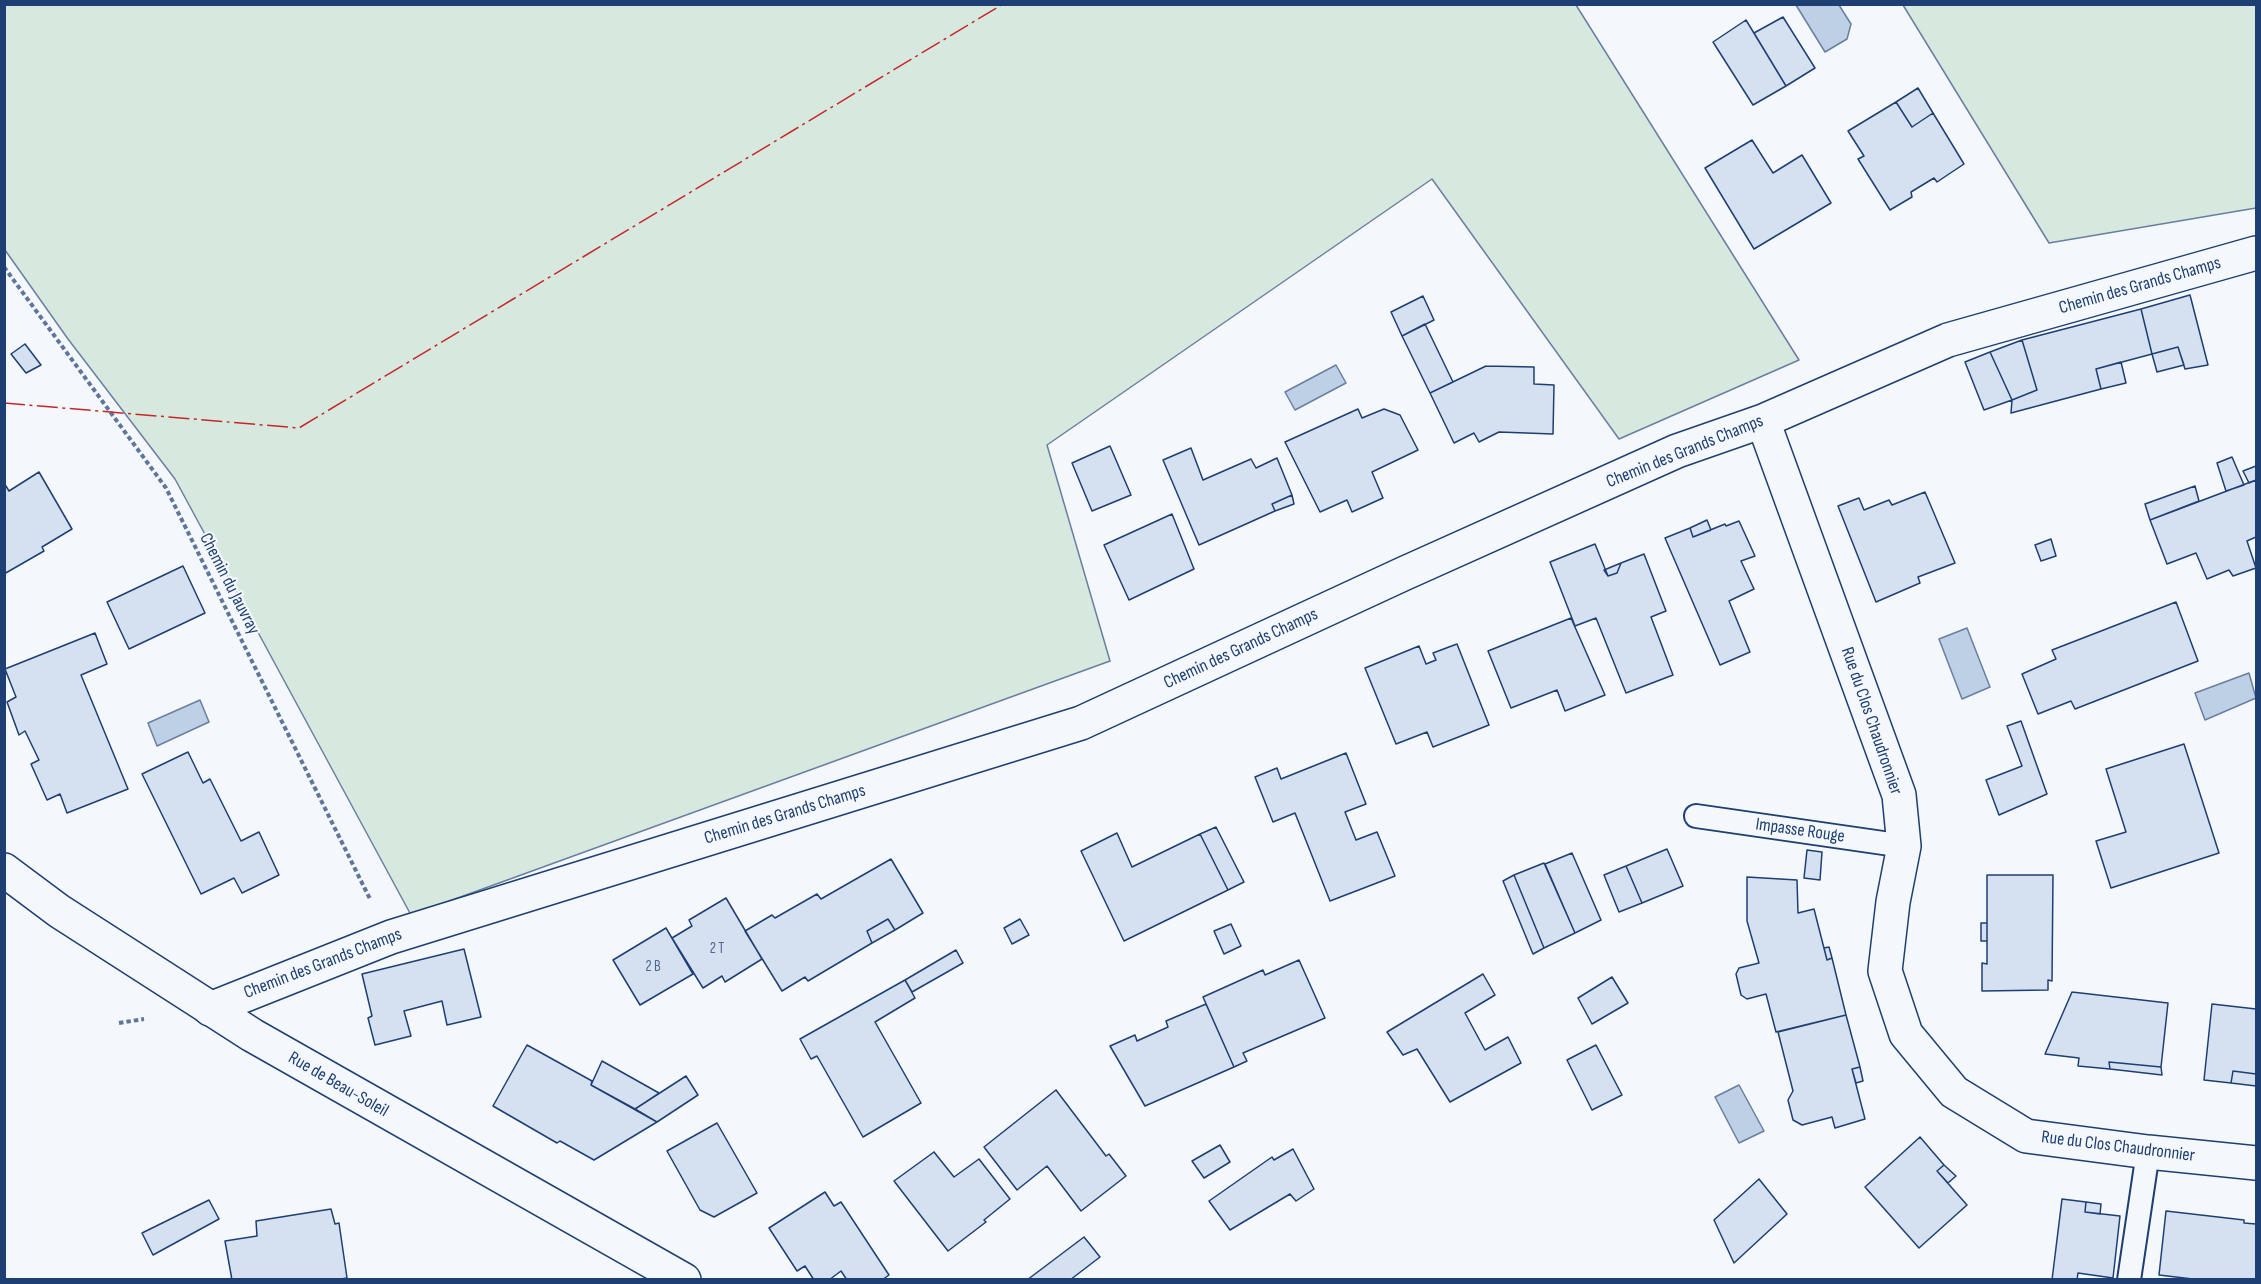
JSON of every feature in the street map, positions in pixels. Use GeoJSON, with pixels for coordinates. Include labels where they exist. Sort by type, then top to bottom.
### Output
{"type":"FeatureCollection","features":[{"type":"Feature","properties":{"kind":"street","name":"Chemin des Grands Champs"},"geometry":{"type":"LineString","coordinates":[[210,1009],[391,937],[1080,723],[1677,451],[1763,421],[1948,340],[2256,253]]}},
{"type":"Feature","properties":{"kind":"street","name":"Rue du Clos Chaudronnier"},"geometry":{"type":"LineString","coordinates":[[1763,421],[1899,795],[1904,846],[1893,902],[1884,971],[1906,1034],[1954,1092],[2026,1136],[2256,1163]]}},
{"type":"Feature","properties":{"kind":"street","name":"Rue de Beau-Soleil"},"geometry":{"type":"LineString","coordinates":[[4,870],[58,911],[252,1035],[684,1280]]}},
{"type":"Feature","properties":{"kind":"lane","name":"Impasse Rouge"},"geometry":{"type":"LineString","coordinates":[[1696,816],[1904,846]]}},
{"type":"Feature","properties":{"kind":"lane"},"geometry":{"type":"LineString","coordinates":[[2129,1280],[2148,1152]]}},
{"type":"Feature","properties":{"kind":"path","name":"Chemin du Jauvray"},"geometry":{"type":"LineString","coordinates":[[4,267],[166,489],[364,888],[391,937]]}},
{"type":"Feature","properties":{"kind":"shaded area"},"geometry":{"type":"Polygon","coordinates":[[[4,5],[1576,5],[1799,360],[1619,439],[1432,179],[1047,445],[1110,661],[411,915],[175,479],[68,339],[5,250],[4,5]]]}},
{"type":"Feature","properties":{"kind":"shaded area"},"geometry":{"type":"Polygon","coordinates":[[[1903,5],[2256,5],[2256,208],[2049,243],[1903,5]]]}},
{"type":"Feature","properties":{"kind":"water"},"geometry":{"type":"Polygon","coordinates":[[[1796,5],[1839,5],[1851,24],[1847,39],[1825,52],[1796,5]]]}},
{"type":"Feature","properties":{"kind":"water"},"geometry":{"type":"Polygon","coordinates":[[[1336,365],[1346,383],[1295,410],[1285,392],[1336,365]]]}},
{"type":"Feature","properties":{"kind":"water"},"geometry":{"type":"Polygon","coordinates":[[[1967,628],[1990,687],[1962,699],[1939,639],[1967,628]]]}},
{"type":"Feature","properties":{"kind":"water"},"geometry":{"type":"Polygon","coordinates":[[[2249,673],[2256,698],[2205,720],[2195,693],[2249,673]]]}},
{"type":"Feature","properties":{"kind":"water"},"geometry":{"type":"Polygon","coordinates":[[[200,700],[209,722],[157,746],[148,723],[200,700]]]}},
{"type":"Feature","properties":{"kind":"water"},"geometry":{"type":"Polygon","coordinates":[[[1739,1085],[1764,1131],[1739,1143],[1715,1097],[1739,1085]]]}},
{"type":"Feature","properties":{"kind":"building"},"geometry":{"type":"Polygon","coordinates":[[[1783,17],[1815,68],[1786,86],[1754,33],[1783,17]]]}},
{"type":"Feature","properties":{"kind":"building"},"geometry":{"type":"Polygon","coordinates":[[[1746,20],[1786,86],[1753,105],[1713,42],[1746,20]]]}},
{"type":"Feature","properties":{"kind":"building"},"geometry":{"type":"Polygon","coordinates":[[[1918,88],[1933,113],[1912,127],[1896,102],[1918,88]]]}},
{"type":"Feature","properties":{"kind":"building"},"geometry":{"type":"Polygon","coordinates":[[[1896,102],[1912,127],[1933,113],[1964,164],[1937,182],[1934,178],[1911,192],[1912,197],[1890,210],[1858,159],[1864,156],[1848,131],[1896,102]]]}},
{"type":"Feature","properties":{"kind":"building"},"geometry":{"type":"Polygon","coordinates":[[[1752,140],[1773,173],[1802,155],[1831,203],[1754,249],[1705,168],[1752,140]]]}},
{"type":"Feature","properties":{"kind":"building"},"geometry":{"type":"Polygon","coordinates":[[[2190,295],[2208,365],[2185,369],[2178,347],[2152,354],[2141,309],[2190,295]]]}},
{"type":"Feature","properties":{"kind":"building"},"geometry":{"type":"Polygon","coordinates":[[[1423,296],[1434,320],[1402,336],[1391,312],[1423,296]]]}},
{"type":"Feature","properties":{"kind":"building"},"geometry":{"type":"Polygon","coordinates":[[[2141,309],[2152,354],[2096,369],[2101,389],[2011,413],[2012,400],[2037,390],[2022,340],[2141,309]]]}},
{"type":"Feature","properties":{"kind":"building"},"geometry":{"type":"Polygon","coordinates":[[[1425,324],[1453,382],[1430,393],[1402,336],[1425,324]]]}},
{"type":"Feature","properties":{"kind":"building"},"geometry":{"type":"Polygon","coordinates":[[[2022,340],[2037,390],[2012,400],[1990,352],[2022,340]]]}},
{"type":"Feature","properties":{"kind":"building"},"geometry":{"type":"Polygon","coordinates":[[[25,344],[41,365],[26,373],[11,354],[25,344]]]}},
{"type":"Feature","properties":{"kind":"building"},"geometry":{"type":"Polygon","coordinates":[[[2178,347],[2184,365],[2157,372],[2152,354],[2178,347]]]}},
{"type":"Feature","properties":{"kind":"building"},"geometry":{"type":"Polygon","coordinates":[[[1990,352],[2012,400],[1984,410],[1965,362],[1990,352]]]}},
{"type":"Feature","properties":{"kind":"building"},"geometry":{"type":"Polygon","coordinates":[[[2121,362],[2126,383],[2101,389],[2096,369],[2121,362]]]}},
{"type":"Feature","properties":{"kind":"building"},"geometry":{"type":"Polygon","coordinates":[[[1486,366],[1534,367],[1534,384],[1554,385],[1553,434],[1499,432],[1479,442],[1474,433],[1454,443],[1430,393],[1486,366]]]}},
{"type":"Feature","properties":{"kind":"building"},"geometry":{"type":"Polygon","coordinates":[[[1358,409],[1362,418],[1384,409],[1400,415],[1418,450],[1372,472],[1383,498],[1352,512],[1347,500],[1320,512],[1285,442],[1358,409]]]}},
{"type":"Feature","properties":{"kind":"building"},"geometry":{"type":"Polygon","coordinates":[[[1110,446],[1131,495],[1092,511],[1072,463],[1110,446]]]}},
{"type":"Feature","properties":{"kind":"building"},"geometry":{"type":"Polygon","coordinates":[[[1191,448],[1203,480],[1251,459],[1256,468],[1277,458],[1292,495],[1272,504],[1275,511],[1199,545],[1163,460],[1191,448]]]}},
{"type":"Feature","properties":{"kind":"building"},"geometry":{"type":"Polygon","coordinates":[[[2232,457],[2244,485],[2226,491],[2217,463],[2232,457]]]}},
{"type":"Feature","properties":{"kind":"building"},"geometry":{"type":"Polygon","coordinates":[[[2256,466],[2256,480],[2249,483],[2243,471],[2256,466]]]}},
{"type":"Feature","properties":{"kind":"building"},"geometry":{"type":"Polygon","coordinates":[[[39,472],[72,529],[42,547],[44,551],[4,574],[4,483],[9,491],[39,472]]]}},
{"type":"Feature","properties":{"kind":"building"},"geometry":{"type":"Polygon","coordinates":[[[2256,480],[2256,537],[2247,541],[2256,568],[2233,576],[2229,570],[2207,579],[2196,553],[2167,564],[2150,520],[2256,480]]]}},
{"type":"Feature","properties":{"kind":"building"},"geometry":{"type":"Polygon","coordinates":[[[2195,486],[2199,501],[2150,520],[2145,504],[2195,486]]]}},
{"type":"Feature","properties":{"kind":"building"},"geometry":{"type":"Polygon","coordinates":[[[1925,492],[1955,563],[1918,577],[1920,583],[1876,602],[1838,506],[1859,498],[1864,510],[1889,500],[1892,505],[1925,492]]]}},
{"type":"Feature","properties":{"kind":"building"},"geometry":{"type":"Polygon","coordinates":[[[1292,495],[1294,504],[1275,511],[1272,504],[1292,495]]]}},
{"type":"Feature","properties":{"kind":"building"},"geometry":{"type":"Polygon","coordinates":[[[1172,514],[1194,569],[1129,600],[1104,545],[1172,514]]]}},
{"type":"Feature","properties":{"kind":"building"},"geometry":{"type":"Polygon","coordinates":[[[1707,520],[1711,530],[1693,537],[1690,528],[1707,520]]]}},
{"type":"Feature","properties":{"kind":"building"},"geometry":{"type":"Polygon","coordinates":[[[1739,521],[1755,556],[1741,561],[1754,589],[1729,601],[1750,652],[1720,665],[1665,538],[1690,528],[1693,537],[1739,521]]]}},
{"type":"Feature","properties":{"kind":"building"},"geometry":{"type":"Polygon","coordinates":[[[2051,539],[2056,556],[2041,561],[2035,545],[2051,539]]]}},
{"type":"Feature","properties":{"kind":"building"},"geometry":{"type":"Polygon","coordinates":[[[1595,544],[1608,576],[1617,573],[1621,563],[1644,554],[1666,611],[1651,617],[1673,675],[1626,693],[1596,618],[1575,626],[1550,562],[1595,544]]]}},
{"type":"Feature","properties":{"kind":"building"},"geometry":{"type":"Polygon","coordinates":[[[1621,563],[1617,573],[1608,576],[1604,570],[1621,563]]]}},
{"type":"Feature","properties":{"kind":"building"},"geometry":{"type":"Polygon","coordinates":[[[183,566],[205,613],[129,649],[107,602],[183,566]]]}},
{"type":"Feature","properties":{"kind":"building"},"geometry":{"type":"Polygon","coordinates":[[[2176,602],[2198,661],[2075,709],[2071,701],[2038,714],[2022,674],[2056,659],[2052,650],[2176,602]]]}},
{"type":"Feature","properties":{"kind":"building"},"geometry":{"type":"Polygon","coordinates":[[[1571,618],[1605,695],[1565,711],[1557,690],[1511,708],[1488,651],[1571,618]]]}},
{"type":"Feature","properties":{"kind":"building"},"geometry":{"type":"Polygon","coordinates":[[[95,633],[107,664],[81,675],[128,789],[67,813],[60,794],[47,800],[31,764],[39,760],[25,731],[19,735],[7,702],[16,697],[5,669],[95,633]]]}},
{"type":"Feature","properties":{"kind":"building"},"geometry":{"type":"Polygon","coordinates":[[[1457,644],[1489,725],[1433,747],[1427,732],[1396,744],[1365,668],[1419,646],[1426,664],[1436,660],[1433,653],[1457,644]]]}},
{"type":"Feature","properties":{"kind":"building"},"geometry":{"type":"Polygon","coordinates":[[[2021,721],[2047,794],[1999,815],[1986,780],[2022,766],[2007,726],[2021,721]]]}},
{"type":"Feature","properties":{"kind":"building"},"geometry":{"type":"Polygon","coordinates":[[[2184,744],[2219,853],[2111,888],[2096,841],[2126,832],[2106,769],[2184,744]]]}},
{"type":"Feature","properties":{"kind":"building"},"geometry":{"type":"Polygon","coordinates":[[[188,752],[203,783],[210,779],[241,841],[259,832],[279,875],[242,893],[234,878],[201,894],[142,774],[188,752]]]}},
{"type":"Feature","properties":{"kind":"building"},"geometry":{"type":"Polygon","coordinates":[[[1346,753],[1366,804],[1345,812],[1356,840],[1377,832],[1395,876],[1330,901],[1295,813],[1273,822],[1255,777],[1277,768],[1281,779],[1346,753]]]}},
{"type":"Feature","properties":{"kind":"building"},"geometry":{"type":"Polygon","coordinates":[[[1216,827],[1244,882],[1228,890],[1200,834],[1216,827]]]}},
{"type":"Feature","properties":{"kind":"building"},"geometry":{"type":"Polygon","coordinates":[[[1117,833],[1132,867],[1200,834],[1228,890],[1124,941],[1081,851],[1117,833]]]}},
{"type":"Feature","properties":{"kind":"building"},"geometry":{"type":"Polygon","coordinates":[[[1667,849],[1683,886],[1642,903],[1626,866],[1667,849]]]}},
{"type":"Feature","properties":{"kind":"building"},"geometry":{"type":"Polygon","coordinates":[[[1807,850],[1822,852],[1820,880],[1804,878],[1807,850]]]}},
{"type":"Feature","properties":{"kind":"building"},"geometry":{"type":"Polygon","coordinates":[[[1572,853],[1601,920],[1575,933],[1545,864],[1572,853]]]}},
{"type":"Feature","properties":{"kind":"building"},"geometry":{"type":"Polygon","coordinates":[[[891,859],[923,913],[895,930],[888,919],[867,931],[872,943],[808,981],[805,977],[782,991],[745,931],[772,915],[775,918],[817,894],[821,899],[891,859]]]}},
{"type":"Feature","properties":{"kind":"building"},"geometry":{"type":"Polygon","coordinates":[[[1544,863],[1575,933],[1544,948],[1514,875],[1544,863]]]}},
{"type":"Feature","properties":{"kind":"building"},"geometry":{"type":"Polygon","coordinates":[[[1626,866],[1642,903],[1619,912],[1604,875],[1626,866]]]}},
{"type":"Feature","properties":{"kind":"building"},"geometry":{"type":"Polygon","coordinates":[[[1514,875],[1544,948],[1533,954],[1503,881],[1514,875]]]}},
{"type":"Feature","properties":{"kind":"building"},"geometry":{"type":"Polygon","coordinates":[[[1987,875],[2053,875],[2052,981],[2048,980],[2048,990],[1982,991],[1982,963],[1987,964],[1987,875]]]}},
{"type":"Feature","properties":{"kind":"building"},"geometry":{"type":"Polygon","coordinates":[[[1747,877],[1797,880],[1798,913],[1814,909],[1827,960],[1832,958],[1846,1015],[1776,1032],[1766,994],[1747,999],[1741,995],[1736,974],[1739,968],[1759,963],[1747,921],[1747,877]]]}},
{"type":"Feature","properties":{"kind":"building"},"geometry":{"type":"Polygon","coordinates":[[[726,898],[762,959],[725,982],[722,976],[703,988],[672,938],[692,926],[689,920],[726,898]]]}},
{"type":"Feature","properties":{"kind":"building"},"geometry":{"type":"Polygon","coordinates":[[[888,919],[895,930],[872,943],[867,931],[888,919]]]}},
{"type":"Feature","properties":{"kind":"building"},"geometry":{"type":"Polygon","coordinates":[[[1020,919],[1029,935],[1012,944],[1004,928],[1020,919]]]}},
{"type":"Feature","properties":{"kind":"building"},"geometry":{"type":"Polygon","coordinates":[[[1981,923],[1987,923],[1987,941],[1981,941],[1981,923]]]}},
{"type":"Feature","properties":{"kind":"building"},"geometry":{"type":"Polygon","coordinates":[[[1231,924],[1241,946],[1224,954],[1214,931],[1231,924]]]}},
{"type":"Feature","properties":{"kind":"building"},"geometry":{"type":"Polygon","coordinates":[[[666,928],[693,974],[640,1005],[613,960],[666,928]]]}},
{"type":"Feature","properties":{"kind":"building"},"geometry":{"type":"Polygon","coordinates":[[[1829,947],[1832,958],[1827,960],[1824,948],[1829,947]]]}},
{"type":"Feature","properties":{"kind":"building"},"geometry":{"type":"Polygon","coordinates":[[[464,949],[481,1017],[447,1025],[442,1001],[404,1011],[411,1036],[375,1045],[368,1018],[372,1016],[362,974],[464,949]]]}},
{"type":"Feature","properties":{"kind":"building"},"geometry":{"type":"Polygon","coordinates":[[[956,950],[963,963],[912,992],[905,980],[956,950]]]}},
{"type":"Feature","properties":{"kind":"building"},"geometry":{"type":"Polygon","coordinates":[[[1299,960],[1325,1018],[1243,1053],[1247,1061],[1234,1067],[1203,997],[1263,970],[1265,975],[1299,960]]]}},
{"type":"Feature","properties":{"kind":"building"},"geometry":{"type":"Polygon","coordinates":[[[1483,974],[1495,995],[1465,1013],[1485,1050],[1508,1037],[1521,1063],[1450,1102],[1417,1049],[1403,1055],[1387,1032],[1483,974]]]}},
{"type":"Feature","properties":{"kind":"building"},"geometry":{"type":"Polygon","coordinates":[[[1612,977],[1628,1003],[1592,1024],[1578,998],[1612,977]]]}},
{"type":"Feature","properties":{"kind":"building"},"geometry":{"type":"Polygon","coordinates":[[[905,980],[915,998],[875,1022],[921,1103],[863,1137],[817,1056],[811,1059],[800,1039],[905,980]]]}},
{"type":"Feature","properties":{"kind":"building"},"geometry":{"type":"Polygon","coordinates":[[[2072,992],[2168,1003],[2161,1067],[2109,1062],[2110,1069],[2078,1066],[2079,1058],[2045,1054],[2072,992]]]}},
{"type":"Feature","properties":{"kind":"building"},"geometry":{"type":"Polygon","coordinates":[[[1206,1004],[1234,1067],[1145,1106],[1110,1046],[1135,1035],[1137,1041],[1168,1027],[1166,1021],[1206,1004]]]}},
{"type":"Feature","properties":{"kind":"building"},"geometry":{"type":"Polygon","coordinates":[[[2212,1004],[2256,1009],[2256,1074],[2233,1071],[2231,1083],[2204,1080],[2212,1004]]]}},
{"type":"Feature","properties":{"kind":"building"},"geometry":{"type":"Polygon","coordinates":[[[1846,1015],[1860,1067],[1852,1069],[1865,1119],[1835,1128],[1832,1117],[1802,1125],[1793,1120],[1788,1100],[1793,1091],[1778,1032],[1846,1015]]]}},
{"type":"Feature","properties":{"kind":"building"},"geometry":{"type":"Polygon","coordinates":[[[527,1045],[592,1081],[591,1085],[657,1122],[594,1160],[560,1141],[557,1143],[493,1106],[527,1045]]]}},
{"type":"Feature","properties":{"kind":"building"},"geometry":{"type":"Polygon","coordinates":[[[1596,1045],[1622,1095],[1592,1110],[1567,1060],[1596,1045]]]}},
{"type":"Feature","properties":{"kind":"building"},"geometry":{"type":"Polygon","coordinates":[[[602,1061],[659,1093],[635,1109],[591,1085],[602,1061]]]}},
{"type":"Feature","properties":{"kind":"building"},"geometry":{"type":"Polygon","coordinates":[[[2109,1062],[2161,1067],[2162,1075],[2110,1069],[2109,1062]]]}},
{"type":"Feature","properties":{"kind":"building"},"geometry":{"type":"Polygon","coordinates":[[[1860,1067],[1863,1081],[1856,1083],[1852,1069],[1860,1067]]]}},
{"type":"Feature","properties":{"kind":"building"},"geometry":{"type":"Polygon","coordinates":[[[2233,1071],[2256,1074],[2256,1086],[2231,1083],[2233,1071]]]}},
{"type":"Feature","properties":{"kind":"building"},"geometry":{"type":"Polygon","coordinates":[[[686,1076],[698,1095],[657,1122],[635,1109],[686,1076]]]}},
{"type":"Feature","properties":{"kind":"building"},"geometry":{"type":"Polygon","coordinates":[[[1056,1090],[1106,1156],[1109,1154],[1126,1176],[1081,1211],[1047,1166],[1017,1190],[984,1147],[1056,1090]]]}},
{"type":"Feature","properties":{"kind":"building"},"geometry":{"type":"Polygon","coordinates":[[[717,1123],[757,1193],[714,1217],[700,1210],[667,1151],[717,1123]]]}},
{"type":"Feature","properties":{"kind":"building"},"geometry":{"type":"Polygon","coordinates":[[[1920,1137],[1944,1165],[1937,1171],[1967,1205],[1919,1248],[1865,1187],[1920,1137]]]}},
{"type":"Feature","properties":{"kind":"building"},"geometry":{"type":"Polygon","coordinates":[[[1220,1145],[1230,1162],[1204,1178],[1192,1161],[1220,1145]]]}},
{"type":"Feature","properties":{"kind":"building"},"geometry":{"type":"Polygon","coordinates":[[[1293,1149],[1314,1189],[1296,1201],[1290,1194],[1230,1230],[1209,1201],[1272,1157],[1274,1160],[1293,1149]]]}},
{"type":"Feature","properties":{"kind":"building"},"geometry":{"type":"Polygon","coordinates":[[[934,1152],[954,1177],[979,1159],[1010,1199],[984,1220],[986,1222],[948,1251],[894,1181],[934,1152]]]}},
{"type":"Feature","properties":{"kind":"building"},"geometry":{"type":"Polygon","coordinates":[[[1944,1165],[1956,1176],[1948,1183],[1937,1171],[1944,1165]]]}},
{"type":"Feature","properties":{"kind":"building"},"geometry":{"type":"Polygon","coordinates":[[[1759,1179],[1787,1214],[1734,1263],[1714,1220],[1759,1179]]]}},
{"type":"Feature","properties":{"kind":"building"},"geometry":{"type":"Polygon","coordinates":[[[825,1192],[834,1206],[841,1202],[889,1275],[882,1280],[847,1280],[841,1271],[829,1280],[814,1280],[805,1266],[797,1271],[769,1228],[825,1192]]]}},
{"type":"Feature","properties":{"kind":"building"},"geometry":{"type":"Polygon","coordinates":[[[2062,1199],[2086,1202],[2085,1212],[2120,1216],[2113,1278],[2078,1273],[2077,1280],[2052,1280],[2062,1199]]]}},
{"type":"Feature","properties":{"kind":"building"},"geometry":{"type":"Polygon","coordinates":[[[209,1200],[219,1219],[153,1255],[142,1233],[209,1200]]]}},
{"type":"Feature","properties":{"kind":"building"},"geometry":{"type":"Polygon","coordinates":[[[2086,1202],[2101,1204],[2100,1214],[2085,1212],[2086,1202]]]}},
{"type":"Feature","properties":{"kind":"building"},"geometry":{"type":"Polygon","coordinates":[[[331,1209],[335,1224],[339,1223],[347,1278],[232,1280],[225,1241],[257,1236],[256,1221],[331,1209]]]}},
{"type":"Feature","properties":{"kind":"building"},"geometry":{"type":"Polygon","coordinates":[[[2166,1211],[2244,1220],[2244,1223],[2256,1224],[2256,1280],[2201,1280],[2159,1275],[2166,1211]]]}},
{"type":"Feature","properties":{"kind":"building"},"geometry":{"type":"Polygon","coordinates":[[[1084,1237],[1100,1257],[1070,1280],[1027,1280],[1084,1237]]]}},
{"type":"Feature","properties":{"kind":"power"},"geometry":{"type":"LineString","coordinates":[[4,403],[299,428],[1003,4]]}}]}
